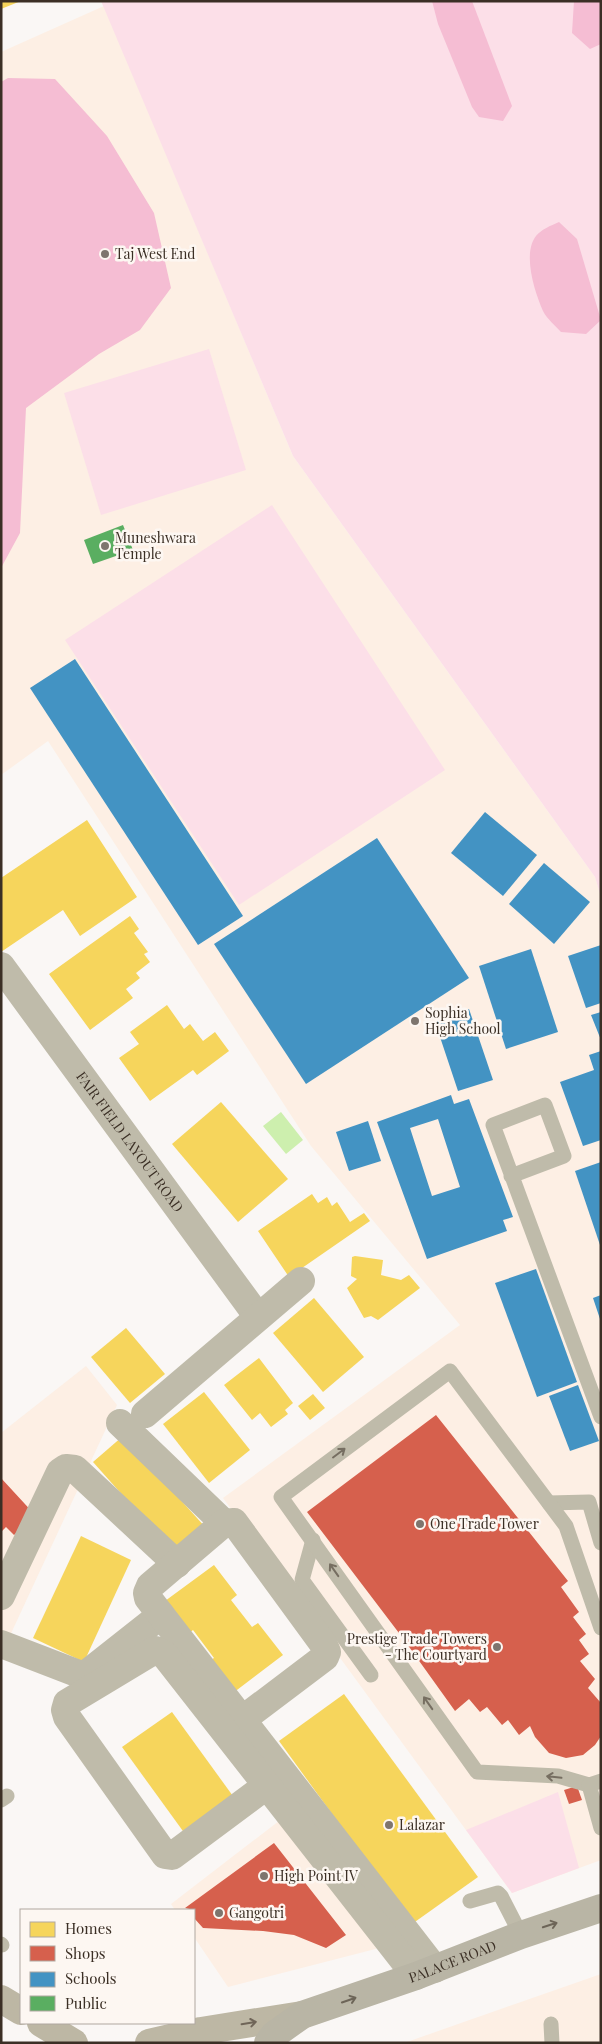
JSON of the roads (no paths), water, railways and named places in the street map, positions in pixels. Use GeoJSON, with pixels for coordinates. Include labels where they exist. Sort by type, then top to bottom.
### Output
{"type":"FeatureCollection","features":[{"type":"Feature","properties":{"kind":"main road","name":"PALACE ROAD"},"geometry":{"type":"LineString","coordinates":[[149,2043],[201,2030],[302,2015],[425,1972],[520,1935],[601,1908]]}},
{"type":"Feature","properties":{"kind":"main road"},"geometry":{"type":"LineString","coordinates":[[1,1999],[20,2010]]}},
{"type":"Feature","properties":{"kind":"main road","name":"PALACE ROAD"},"geometry":{"type":"LineString","coordinates":[[268,2043],[274,2035],[302,2015]]}},
{"type":"Feature","properties":{"kind":"main road"},"geometry":{"type":"LineString","coordinates":[[43,2024],[74,2043]]}},
{"type":"Feature","properties":{"kind":"street","name":"FAIR FIELD LAYOUT ROAD"},"geometry":{"type":"LineString","coordinates":[[1,966],[258,1317]]}},
{"type":"Feature","properties":{"kind":"street"},"geometry":{"type":"LineString","coordinates":[[145,1414],[301,1281]]}},
{"type":"Feature","properties":{"kind":"street"},"geometry":{"type":"LineString","coordinates":[[120,1423],[224,1523]]}},
{"type":"Feature","properties":{"kind":"street"},"geometry":{"type":"LineString","coordinates":[[1,1596],[60,1472],[66,1468],[75,1469],[177,1564]]}},
{"type":"Feature","properties":{"kind":"street"},"geometry":{"type":"LineString","coordinates":[[243,1719],[325,1657],[327,1652],[324,1645],[234,1522],[224,1523],[150,1586],[147,1593],[148,1598],[243,1719],[425,1972]]}},
{"type":"Feature","properties":{"kind":"street"},"geometry":{"type":"LineString","coordinates":[[1,1644],[79,1674],[86,1674],[161,1615]]}},
{"type":"Feature","properties":{"kind":"street"},"geometry":{"type":"LineString","coordinates":[[266,1786],[172,1856],[165,1855],[67,1717],[65,1710],[67,1703],[156,1650],[164,1654],[266,1786],[425,1972]]}},
{"type":"Feature","properties":{"kind":"lane"},"geometry":{"type":"LineString","coordinates":[[511,1176],[564,1156],[545,1106],[493,1125],[511,1176],[601,1417]]}},
{"type":"Feature","properties":{"kind":"lane"},"geometry":{"type":"LineString","coordinates":[[601,1628],[566,1526],[450,1371],[281,1497],[477,1772],[558,1776],[595,1783],[601,1828]]}},
{"type":"Feature","properties":{"kind":"lane"},"geometry":{"type":"LineString","coordinates":[[549,1503],[589,1502],[601,1543]]}},
{"type":"Feature","properties":{"kind":"lane"},"geometry":{"type":"LineString","coordinates":[[313,1540],[302,1580],[371,1676]]}},
{"type":"Feature","properties":{"kind":"lane"},"geometry":{"type":"LineString","coordinates":[[470,1901],[495,1892],[502,1896],[520,1935]]}},
{"type":"Feature","properties":{"kind":"lane"},"geometry":{"type":"LineString","coordinates":[[552,2024],[552,2043]]}},
{"type":"Feature","properties":{"kind":"place","name":"Taj West End"},"geometry":{"type":"Point","coordinates":[105,254]}},
{"type":"Feature","properties":{"kind":"place","name":"Muneshwara Temple"},"geometry":{"type":"Point","coordinates":[105,546]}},
{"type":"Feature","properties":{"kind":"place","name":"Sophia High School"},"geometry":{"type":"Point","coordinates":[415,1021]}},
{"type":"Feature","properties":{"kind":"place","name":"One Trade Tower"},"geometry":{"type":"Point","coordinates":[420,1524]}},
{"type":"Feature","properties":{"kind":"place","name":"Prestige Trade Towers - The Courtyard"},"geometry":{"type":"Point","coordinates":[497,1647]}},
{"type":"Feature","properties":{"kind":"place","name":"Lalazar"},"geometry":{"type":"Point","coordinates":[389,1825]}},
{"type":"Feature","properties":{"kind":"place","name":"High Point IV"},"geometry":{"type":"Point","coordinates":[264,1876]}},
{"type":"Feature","properties":{"kind":"place","name":"Gangotri"},"geometry":{"type":"Point","coordinates":[219,1913]}}]}
